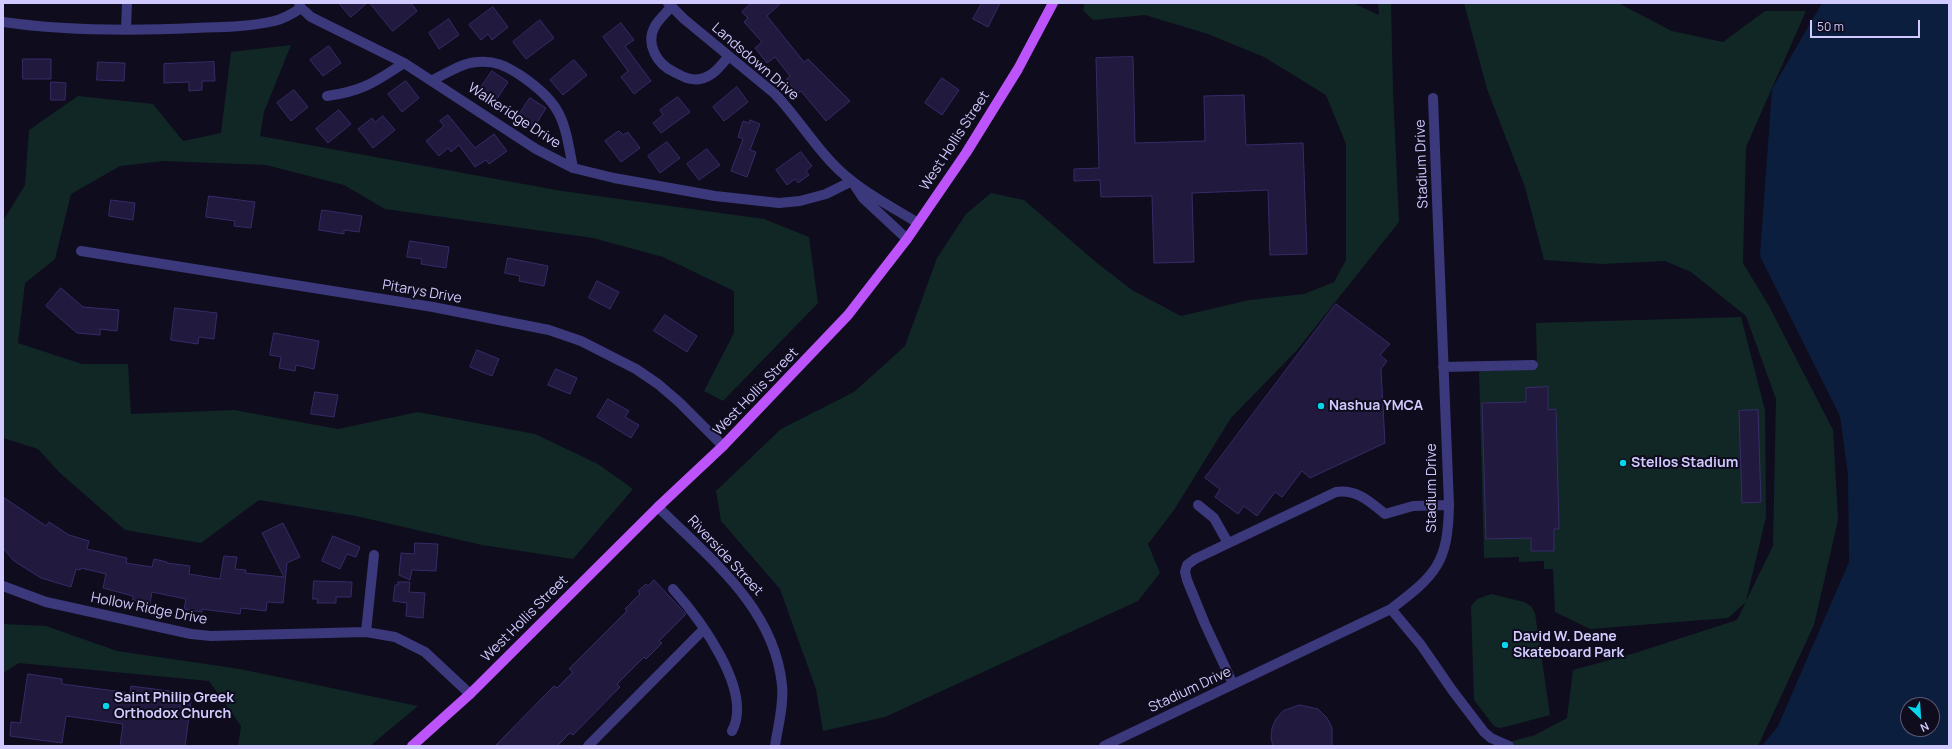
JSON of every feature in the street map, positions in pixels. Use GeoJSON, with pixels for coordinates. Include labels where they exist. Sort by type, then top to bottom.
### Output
{"type":"FeatureCollection","features":[{"type":"Feature","properties":{"kind":"main road","name":"West Hollis Street"},"geometry":{"type":"LineString","coordinates":[[412,746],[470,694],[658,507],[723,446],[801,366],[848,315],[907,239],[995,107],[1018,69],[1053,3]]}},
{"type":"Feature","properties":{"kind":"street"},"geometry":{"type":"LineString","coordinates":[[126,29],[127,3]]}},
{"type":"Feature","properties":{"kind":"street"},"geometry":{"type":"LineString","coordinates":[[3,22],[37,27],[158,30],[224,27],[275,20],[291,14],[300,5]]}},
{"type":"Feature","properties":{"kind":"street","name":"Walkeridge Drive"},"geometry":{"type":"LineString","coordinates":[[300,5],[311,17],[404,63],[433,80],[536,149],[573,168],[614,178],[715,196],[779,203],[800,202],[826,194],[852,181]]}},
{"type":"Feature","properties":{"kind":"street"},"geometry":{"type":"LineString","coordinates":[[669,5],[655,26],[652,38],[653,50],[663,66],[685,78],[700,79],[714,72],[729,56]]}},
{"type":"Feature","properties":{"kind":"street","name":"Landsdown Drive"},"geometry":{"type":"LineString","coordinates":[[669,5],[787,107],[832,164],[852,181],[918,223]]}},
{"type":"Feature","properties":{"kind":"street"},"geometry":{"type":"LineString","coordinates":[[433,80],[459,67],[477,62],[491,62],[510,68],[537,87],[557,108],[567,137],[573,168]]}},
{"type":"Feature","properties":{"kind":"street"},"geometry":{"type":"LineString","coordinates":[[327,96],[351,93],[369,86],[404,63]]}},
{"type":"Feature","properties":{"kind":"street","name":"Stadium Drive"},"geometry":{"type":"LineString","coordinates":[[1104,746],[1391,609],[1431,575],[1438,564],[1444,549],[1448,529],[1449,505],[1433,98]]}},
{"type":"Feature","properties":{"kind":"street","name":"Landsdown Drive"},"geometry":{"type":"LineString","coordinates":[[852,181],[863,198],[907,239]]}},
{"type":"Feature","properties":{"kind":"street","name":"Pitarys Drive"},"geometry":{"type":"LineString","coordinates":[[81,251],[433,307],[549,330],[581,341],[641,373],[658,384],[679,402],[723,446]]}},
{"type":"Feature","properties":{"kind":"street"},"geometry":{"type":"LineString","coordinates":[[1443,367],[1533,365]]}},
{"type":"Feature","properties":{"kind":"street"},"geometry":{"type":"LineString","coordinates":[[1233,684],[1205,624],[1187,580],[1185,572],[1187,565],[1195,559],[1336,492],[1351,492],[1362,496],[1385,514],[1413,506],[1449,505]]}},
{"type":"Feature","properties":{"kind":"street"},"geometry":{"type":"LineString","coordinates":[[1198,505],[1214,518],[1228,543]]}},
{"type":"Feature","properties":{"kind":"street","name":"Riverside Street"},"geometry":{"type":"LineString","coordinates":[[658,507],[736,586],[757,612],[767,631],[776,654],[782,686],[781,708],[775,746]]}},
{"type":"Feature","properties":{"kind":"street"},"geometry":{"type":"LineString","coordinates":[[366,632],[374,555]]}},
{"type":"Feature","properties":{"kind":"street","name":"Hollow Ridge Drive"},"geometry":{"type":"LineString","coordinates":[[3,586],[46,602],[191,634],[212,636],[366,632],[395,637],[425,652],[470,694]]}},
{"type":"Feature","properties":{"kind":"street"},"geometry":{"type":"LineString","coordinates":[[673,589],[688,606],[704,629],[722,660],[735,692],[737,716],[736,723],[732,731]]}},
{"type":"Feature","properties":{"kind":"street"},"geometry":{"type":"LineString","coordinates":[[1391,609],[1421,645],[1452,690],[1484,732],[1491,738],[1509,746]]}},
{"type":"Feature","properties":{"kind":"street"},"geometry":{"type":"LineString","coordinates":[[588,746],[704,629]]}},
{"type":"Feature","properties":{"kind":"green space"},"geometry":{"type":"Polygon","coordinates":[[[1085,3],[1353,3],[1379,15],[1378,3],[1391,3],[1393,91],[1399,222],[1297,350],[1231,418],[1174,510],[1148,544],[1160,573],[1138,601],[885,717],[823,731],[816,689],[780,589],[721,521],[716,491],[781,429],[854,392],[905,346],[937,258],[966,214],[991,193],[1024,200],[1097,263],[1132,290],[1181,316],[1249,300],[1304,294],[1334,282],[1346,260],[1346,144],[1326,95],[1264,57],[1208,34],[1145,15],[1093,20],[1083,10],[1085,3]]]}},
{"type":"Feature","properties":{"kind":"green space"},"geometry":{"type":"Polygon","coordinates":[[[1464,3],[1618,3],[1672,31],[1723,42],[1765,11],[1806,11],[1746,147],[1743,263],[1769,306],[1833,430],[1838,520],[1814,625],[1758,746],[1494,746],[1535,735],[1567,718],[1573,670],[1635,653],[1737,620],[1746,602],[1728,618],[1590,629],[1555,612],[1553,569],[1544,569],[1544,561],[1519,562],[1519,557],[1484,558],[1479,371],[1537,369],[1536,323],[1741,317],[1765,410],[1766,517],[1746,601],[1773,546],[1776,399],[1746,316],[1691,272],[1665,261],[1602,264],[1544,260],[1525,187],[1487,89],[1464,3]]]}},
{"type":"Feature","properties":{"kind":"green space"},"geometry":{"type":"Polygon","coordinates":[[[291,45],[264,112],[260,136],[562,191],[764,219],[809,237],[818,303],[723,401],[704,391],[734,333],[734,291],[663,257],[593,238],[385,209],[344,185],[266,165],[164,161],[120,166],[71,194],[55,259],[25,283],[18,343],[82,364],[128,364],[131,414],[234,410],[338,429],[418,412],[535,434],[598,464],[633,489],[573,559],[482,545],[356,516],[259,500],[201,543],[125,530],[59,472],[38,449],[3,438],[3,221],[25,185],[29,130],[78,96],[153,104],[183,141],[221,133],[231,52],[291,45]]]}},
{"type":"Feature","properties":{"kind":"green space","name":"David W. Deane Skateboard Park"},"geometry":{"type":"Polygon","coordinates":[[[1491,594],[1524,602],[1531,606],[1535,613],[1550,715],[1498,728],[1494,726],[1474,700],[1471,606],[1477,599],[1491,594]]]}},
{"type":"Feature","properties":{"kind":"green space"},"geometry":{"type":"Polygon","coordinates":[[[3,624],[46,626],[117,651],[240,669],[418,706],[370,746],[238,746],[241,726],[209,681],[19,663],[3,673],[3,624]]]}},
{"type":"Feature","properties":{"kind":"water"},"geometry":{"type":"Polygon","coordinates":[[[1822,3],[1949,3],[1949,746],[1762,746],[1778,726],[1849,562],[1848,475],[1840,416],[1760,256],[1772,89],[1822,3]]]}},
{"type":"Feature","properties":{"kind":"building"},"geometry":{"type":"Polygon","coordinates":[[[339,3],[367,3],[351,17],[339,3]]]}},
{"type":"Feature","properties":{"kind":"building"},"geometry":{"type":"Polygon","coordinates":[[[370,3],[411,3],[417,11],[393,31],[370,3]]]}},
{"type":"Feature","properties":{"kind":"building"},"geometry":{"type":"Polygon","coordinates":[[[751,3],[781,3],[767,16],[804,62],[808,59],[850,101],[826,121],[801,91],[798,93],[786,80],[790,76],[775,57],[767,63],[755,48],[762,42],[744,22],[748,18],[742,12],[751,3]]]}},
{"type":"Feature","properties":{"kind":"building"},"geometry":{"type":"Polygon","coordinates":[[[982,3],[1000,3],[988,27],[973,19],[982,3]]]}},
{"type":"Feature","properties":{"kind":"building"},"geometry":{"type":"Polygon","coordinates":[[[493,7],[508,27],[492,40],[488,34],[481,40],[469,25],[493,7]]]}},
{"type":"Feature","properties":{"kind":"building"},"geometry":{"type":"Polygon","coordinates":[[[449,19],[459,35],[439,49],[429,33],[449,19]]]}},
{"type":"Feature","properties":{"kind":"building"},"geometry":{"type":"Polygon","coordinates":[[[540,20],[554,38],[526,59],[513,42],[540,20]]]}},
{"type":"Feature","properties":{"kind":"building"},"geometry":{"type":"Polygon","coordinates":[[[621,23],[634,40],[625,46],[651,81],[634,94],[621,77],[628,71],[603,37],[621,23]]]}},
{"type":"Feature","properties":{"kind":"building"},"geometry":{"type":"Polygon","coordinates":[[[329,46],[341,63],[323,76],[310,60],[329,46]]]}},
{"type":"Feature","properties":{"kind":"building"},"geometry":{"type":"Polygon","coordinates":[[[1133,57],[1135,143],[1205,141],[1204,96],[1244,95],[1246,145],[1303,143],[1307,254],[1270,255],[1268,190],[1192,193],[1194,262],[1154,263],[1152,196],[1101,197],[1100,180],[1074,181],[1074,169],[1099,168],[1096,58],[1133,57]]]}},
{"type":"Feature","properties":{"kind":"building"},"geometry":{"type":"Polygon","coordinates":[[[23,59],[51,59],[51,79],[23,79],[23,59]]]}},
{"type":"Feature","properties":{"kind":"building"},"geometry":{"type":"Polygon","coordinates":[[[574,60],[587,75],[563,95],[550,80],[574,60]]]}},
{"type":"Feature","properties":{"kind":"building"},"geometry":{"type":"Polygon","coordinates":[[[98,62],[125,63],[124,81],[97,80],[98,62]]]}},
{"type":"Feature","properties":{"kind":"building"},"geometry":{"type":"Polygon","coordinates":[[[214,62],[215,81],[202,81],[202,90],[189,91],[189,82],[164,83],[164,64],[214,62]]]}},
{"type":"Feature","properties":{"kind":"building"},"geometry":{"type":"Polygon","coordinates":[[[492,71],[508,82],[495,102],[478,92],[492,71]]]}},
{"type":"Feature","properties":{"kind":"building"},"geometry":{"type":"Polygon","coordinates":[[[942,78],[959,90],[942,115],[925,103],[942,78]]]}},
{"type":"Feature","properties":{"kind":"building"},"geometry":{"type":"Polygon","coordinates":[[[406,81],[419,98],[402,112],[388,94],[406,81]]]}},
{"type":"Feature","properties":{"kind":"building"},"geometry":{"type":"Polygon","coordinates":[[[51,82],[66,83],[65,100],[51,100],[51,82]]]}},
{"type":"Feature","properties":{"kind":"building"},"geometry":{"type":"Polygon","coordinates":[[[737,87],[748,102],[724,121],[713,107],[737,87]]]}},
{"type":"Feature","properties":{"kind":"building"},"geometry":{"type":"Polygon","coordinates":[[[294,90],[308,107],[291,121],[277,103],[294,90]]]}},
{"type":"Feature","properties":{"kind":"building"},"geometry":{"type":"Polygon","coordinates":[[[678,97],[690,112],[661,133],[653,123],[663,115],[660,110],[678,97]]]}},
{"type":"Feature","properties":{"kind":"building"},"geometry":{"type":"Polygon","coordinates":[[[530,98],[546,108],[533,129],[517,118],[530,98]]]}},
{"type":"Feature","properties":{"kind":"building"},"geometry":{"type":"Polygon","coordinates":[[[339,110],[351,124],[328,143],[316,129],[339,110]]]}},
{"type":"Feature","properties":{"kind":"building"},"geometry":{"type":"Polygon","coordinates":[[[448,115],[475,148],[494,134],[507,151],[489,164],[486,160],[475,167],[459,145],[451,152],[448,148],[439,156],[426,141],[444,126],[440,121],[448,115]]]}},
{"type":"Feature","properties":{"kind":"building"},"geometry":{"type":"Polygon","coordinates":[[[383,116],[395,130],[373,148],[358,129],[372,118],[375,122],[383,116]]]}},
{"type":"Feature","properties":{"kind":"building"},"geometry":{"type":"Polygon","coordinates":[[[750,120],[760,124],[750,150],[756,152],[747,177],[731,171],[743,139],[738,137],[743,121],[749,123],[750,120]]]}},
{"type":"Feature","properties":{"kind":"building"},"geometry":{"type":"Polygon","coordinates":[[[619,131],[623,135],[628,132],[640,148],[621,162],[605,141],[619,131]]]}},
{"type":"Feature","properties":{"kind":"building"},"geometry":{"type":"Polygon","coordinates":[[[667,142],[680,158],[660,173],[648,156],[667,142]]]}},
{"type":"Feature","properties":{"kind":"building"},"geometry":{"type":"Polygon","coordinates":[[[707,149],[720,165],[699,180],[687,164],[707,149]]]}},
{"type":"Feature","properties":{"kind":"building"},"geometry":{"type":"Polygon","coordinates":[[[801,152],[812,166],[806,171],[809,175],[798,183],[795,179],[787,185],[776,170],[801,152]]]}},
{"type":"Feature","properties":{"kind":"building"},"geometry":{"type":"Polygon","coordinates":[[[209,196],[255,202],[251,228],[234,226],[235,221],[206,217],[209,196]]]}},
{"type":"Feature","properties":{"kind":"building"},"geometry":{"type":"Polygon","coordinates":[[[111,200],[135,203],[133,220],[109,216],[111,200]]]}},
{"type":"Feature","properties":{"kind":"building"},"geometry":{"type":"Polygon","coordinates":[[[322,210],[362,216],[359,232],[344,230],[344,234],[319,230],[322,210]]]}},
{"type":"Feature","properties":{"kind":"building"},"geometry":{"type":"Polygon","coordinates":[[[410,241],[449,247],[446,268],[421,264],[422,259],[407,257],[410,241]]]}},
{"type":"Feature","properties":{"kind":"building"},"geometry":{"type":"Polygon","coordinates":[[[508,258],[548,266],[544,286],[519,281],[520,276],[505,273],[508,258]]]}},
{"type":"Feature","properties":{"kind":"building"},"geometry":{"type":"Polygon","coordinates":[[[597,281],[619,292],[610,309],[589,298],[597,281]]]}},
{"type":"Feature","properties":{"kind":"building"},"geometry":{"type":"Polygon","coordinates":[[[61,288],[83,307],[119,310],[117,331],[100,329],[100,335],[77,333],[46,306],[61,288]]]}},
{"type":"Feature","properties":{"kind":"building","name":"Nashua YMCA"},"geometry":{"type":"Polygon","coordinates":[[[1336,304],[1390,344],[1380,355],[1387,361],[1381,369],[1385,443],[1310,478],[1302,471],[1282,497],[1275,492],[1257,516],[1244,506],[1238,514],[1215,497],[1220,489],[1205,478],[1336,304]]]}},
{"type":"Feature","properties":{"kind":"building"},"geometry":{"type":"Polygon","coordinates":[[[175,308],[217,313],[214,339],[199,337],[198,344],[171,340],[175,308]]]}},
{"type":"Feature","properties":{"kind":"building"},"geometry":{"type":"Polygon","coordinates":[[[665,315],[697,336],[687,352],[654,331],[665,315]]]}},
{"type":"Feature","properties":{"kind":"building"},"geometry":{"type":"Polygon","coordinates":[[[274,333],[319,341],[314,369],[296,365],[295,371],[279,368],[281,357],[270,355],[274,333]]]}},
{"type":"Feature","properties":{"kind":"building"},"geometry":{"type":"Polygon","coordinates":[[[477,350],[499,359],[492,376],[470,367],[477,350]]]}},
{"type":"Feature","properties":{"kind":"building"},"geometry":{"type":"Polygon","coordinates":[[[556,369],[577,378],[570,394],[548,385],[556,369]]]}},
{"type":"Feature","properties":{"kind":"building"},"geometry":{"type":"Polygon","coordinates":[[[1548,387],[1548,410],[1556,409],[1559,529],[1554,529],[1554,551],[1531,551],[1531,538],[1486,539],[1482,403],[1526,402],[1526,388],[1548,387]]]}},
{"type":"Feature","properties":{"kind":"building"},"geometry":{"type":"Polygon","coordinates":[[[315,392],[338,395],[334,417],[311,414],[315,392]]]}},
{"type":"Feature","properties":{"kind":"building"},"geometry":{"type":"Polygon","coordinates":[[[608,399],[629,411],[625,417],[639,425],[631,438],[597,417],[608,399]]]}},
{"type":"Feature","properties":{"kind":"building"},"geometry":{"type":"Polygon","coordinates":[[[1758,410],[1761,502],[1742,503],[1739,411],[1758,410]]]}},
{"type":"Feature","properties":{"kind":"building"},"geometry":{"type":"Polygon","coordinates":[[[3,497],[46,526],[49,522],[69,535],[89,541],[87,549],[127,558],[126,563],[152,567],[154,559],[167,563],[190,566],[189,574],[220,579],[224,556],[237,557],[235,569],[246,570],[245,573],[284,577],[262,533],[283,523],[300,557],[287,563],[283,603],[267,602],[266,611],[241,608],[240,614],[202,609],[202,612],[184,609],[186,599],[152,592],[150,603],[133,600],[133,596],[103,588],[106,574],[81,568],[80,570],[76,569],[71,587],[41,578],[14,561],[3,548],[3,497]]]}},
{"type":"Feature","properties":{"kind":"building"},"geometry":{"type":"Polygon","coordinates":[[[333,536],[360,547],[356,557],[347,554],[340,569],[322,561],[333,536]]]}},
{"type":"Feature","properties":{"kind":"building"},"geometry":{"type":"Polygon","coordinates":[[[415,543],[438,544],[436,571],[412,570],[410,580],[399,575],[401,553],[414,554],[415,543]]]}},
{"type":"Feature","properties":{"kind":"building"},"geometry":{"type":"Polygon","coordinates":[[[654,580],[686,614],[659,641],[662,643],[646,659],[644,657],[617,684],[620,687],[573,735],[570,733],[557,746],[495,746],[554,686],[557,688],[573,672],[569,669],[627,611],[625,609],[640,594],[638,591],[646,584],[648,586],[654,580]]]}},
{"type":"Feature","properties":{"kind":"building"},"geometry":{"type":"Polygon","coordinates":[[[314,581],[352,582],[351,597],[336,597],[336,603],[317,603],[318,599],[313,599],[314,581]]]}},
{"type":"Feature","properties":{"kind":"building"},"geometry":{"type":"Polygon","coordinates":[[[398,582],[410,582],[409,592],[425,593],[423,618],[406,616],[407,603],[393,601],[395,585],[398,585],[398,582]]]}},
{"type":"Feature","properties":{"kind":"building","name":"Saint Philip Greek Orthodox Church"},"geometry":{"type":"Polygon","coordinates":[[[28,674],[62,679],[62,684],[130,693],[131,686],[192,694],[185,746],[120,746],[123,724],[66,716],[62,743],[10,736],[11,722],[20,723],[28,674]]]}},
{"type":"Feature","properties":{"kind":"building"},"geometry":{"type":"Polygon","coordinates":[[[1300,705],[1318,709],[1327,718],[1332,728],[1332,746],[1273,746],[1271,738],[1272,728],[1276,719],[1283,711],[1300,705]]]}},
{"type":"Feature","properties":{"kind":"place","name":"Nashua YMCA"},"geometry":{"type":"Point","coordinates":[1321,406]}},
{"type":"Feature","properties":{"kind":"place","name":"Stellos Stadium"},"geometry":{"type":"Point","coordinates":[1623,463]}},
{"type":"Feature","properties":{"kind":"place","name":"David W. Deane Skateboard Park"},"geometry":{"type":"Point","coordinates":[1505,645]}},
{"type":"Feature","properties":{"kind":"place","name":"Saint Philip Greek Orthodox Church"},"geometry":{"type":"Point","coordinates":[106,706]}}]}
